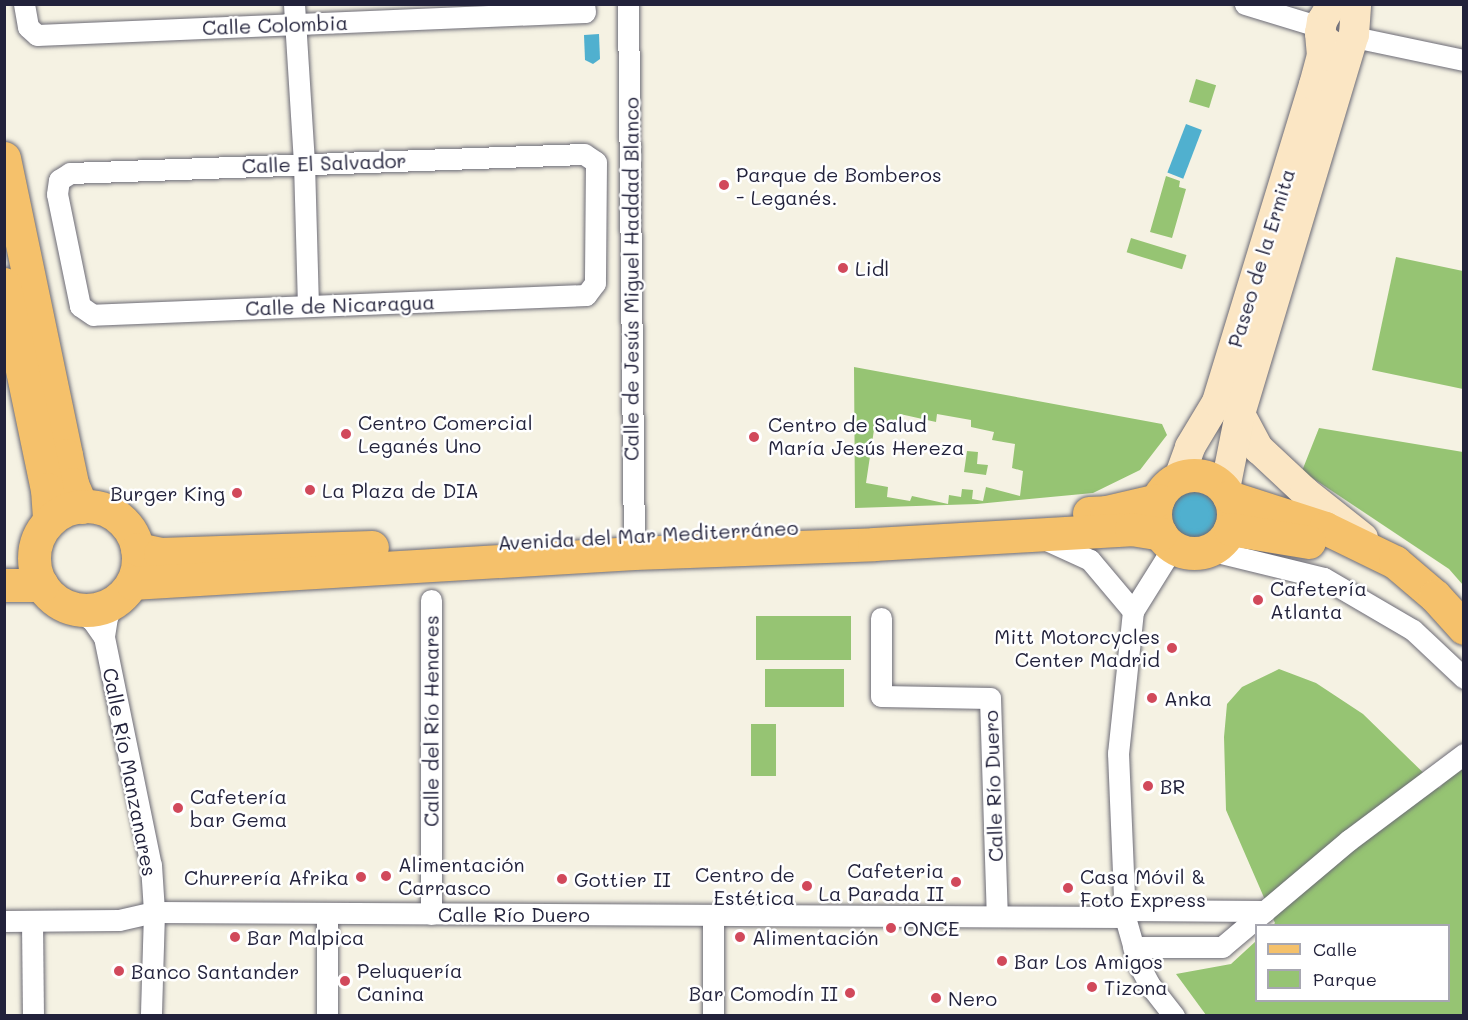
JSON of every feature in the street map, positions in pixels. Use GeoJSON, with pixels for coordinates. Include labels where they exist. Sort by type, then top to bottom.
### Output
{"type":"FeatureCollection","features":[{"type":"Feature","properties":{"kind":"main road","name":"Paseo de la Ermita"},"geometry":{"type":"LineString","coordinates":[[1223,516],[1240,414],[1339,23]]}},
{"type":"Feature","properties":{"kind":"main road","name":"Paseo de la Ermita"},"geometry":{"type":"LineString","coordinates":[[1168,489],[1220,391],[1322,56],[1339,23]]}},
{"type":"Feature","properties":{"kind":"main road"},"geometry":{"type":"LineString","coordinates":[[4,158],[72,484],[82,507]]}},
{"type":"Feature","properties":{"kind":"main road"},"geometry":{"type":"LineString","coordinates":[[4,284],[47,489],[42,534],[36,573],[42,585],[62,604],[75,609],[104,607],[124,592],[136,572],[137,549],[128,528],[118,518],[106,510],[82,507],[62,512],[42,534],[4,562]]}},
{"type":"Feature","properties":{"kind":"main road"},"geometry":{"type":"LineString","coordinates":[[1240,414],[1259,449],[1305,492],[1435,596],[1461,625]]}},
{"type":"Feature","properties":{"kind":"main road"},"geometry":{"type":"LineString","coordinates":[[1223,516],[1185,552],[1167,541],[1155,512],[1168,489],[1204,476],[1223,516],[1305,540],[1366,569],[1461,625]]}},
{"type":"Feature","properties":{"kind":"main road","name":"Avenida del Mar Mediterráneo"},"geometry":{"type":"LineString","coordinates":[[124,592],[634,545],[1106,512],[1168,489]]}},
{"type":"Feature","properties":{"kind":"main road"},"geometry":{"type":"LineString","coordinates":[[1223,516],[1325,528],[1395,562]]}},
{"type":"Feature","properties":{"kind":"main road","name":"Avenida del Mar Mediterráneo"},"geometry":{"type":"LineString","coordinates":[[137,549],[160,554],[634,545],[1034,535],[1131,529],[1167,541]]}},
{"type":"Feature","properties":{"kind":"main road"},"geometry":{"type":"LineString","coordinates":[[4,585],[42,585]]}},
{"type":"Feature","properties":{"kind":"street","name":"Calle Colombia"},"geometry":{"type":"LineString","coordinates":[[24,4],[28,27],[37,35],[294,15],[585,8]]}},
{"type":"Feature","properties":{"kind":"street","name":"Calle de Jesús Miguel Haddad Blanco"},"geometry":{"type":"LineString","coordinates":[[628,4],[634,545]]}},
{"type":"Feature","properties":{"kind":"street"},"geometry":{"type":"LineString","coordinates":[[1245,4],[1339,23],[1464,60]]}},
{"type":"Feature","properties":{"kind":"street"},"geometry":{"type":"LineString","coordinates":[[294,15],[304,163],[308,306]]}},
{"type":"Feature","properties":{"kind":"street","name":"Calle El Salvador"},"geometry":{"type":"LineString","coordinates":[[80,306],[57,194],[60,180],[70,173],[304,163],[590,155],[596,162],[595,283]]}},
{"type":"Feature","properties":{"kind":"street","name":"Calle de Nicaragua"},"geometry":{"type":"LineString","coordinates":[[80,306],[93,315],[586,295],[595,283]]}},
{"type":"Feature","properties":{"kind":"street"},"geometry":{"type":"LineString","coordinates":[[1223,516],[1413,630],[1464,678]]}},
{"type":"Feature","properties":{"kind":"street","name":"Avenida del Mar Mediterráneo"},"geometry":{"type":"LineString","coordinates":[[1034,535],[1090,560],[1133,611]]}},
{"type":"Feature","properties":{"kind":"street"},"geometry":{"type":"LineString","coordinates":[[1167,541],[1133,611],[1118,753],[1125,913],[1133,947],[1149,984],[1174,1016]]}},
{"type":"Feature","properties":{"kind":"street","name":"Calle Río Manzanares"},"geometry":{"type":"LineString","coordinates":[[124,592],[107,617],[104,637],[151,865],[154,912],[152,1016]]}},
{"type":"Feature","properties":{"kind":"street","name":"Calle del Río Henares"},"geometry":{"type":"LineString","coordinates":[[431,600],[431,914]]}},
{"type":"Feature","properties":{"kind":"street"},"geometry":{"type":"LineString","coordinates":[[75,609],[92,620],[104,637]]}},
{"type":"Feature","properties":{"kind":"street","name":"Calle Río Duero"},"geometry":{"type":"LineString","coordinates":[[881,618],[881,696],[990,698],[997,916]]}},
{"type":"Feature","properties":{"kind":"street"},"geometry":{"type":"LineString","coordinates":[[1133,947],[1222,947],[1349,840],[1464,754]]}},
{"type":"Feature","properties":{"kind":"street"},"geometry":{"type":"LineString","coordinates":[[1125,913],[1265,911]]}},
{"type":"Feature","properties":{"kind":"street","name":"Calle Río Duero"},"geometry":{"type":"LineString","coordinates":[[4,921],[119,920],[154,912],[997,916],[1125,913]]}},
{"type":"Feature","properties":{"kind":"street"},"geometry":{"type":"LineString","coordinates":[[327,913],[327,1016]]}},
{"type":"Feature","properties":{"kind":"street"},"geometry":{"type":"LineString","coordinates":[[713,915],[713,1016]]}},
{"type":"Feature","properties":{"kind":"street"},"geometry":{"type":"LineString","coordinates":[[32,921],[33,1016]]}},
{"type":"Feature","properties":{"kind":"green space"},"geometry":{"type":"Polygon","coordinates":[[[1196,79],[1216,85],[1209,108],[1189,102],[1196,79]]]}},
{"type":"Feature","properties":{"kind":"green space"},"geometry":{"type":"Polygon","coordinates":[[[1166,176],[1180,181],[1179,187],[1186,189],[1172,238],[1150,232],[1166,176]]]}},
{"type":"Feature","properties":{"kind":"green space"},"geometry":{"type":"Polygon","coordinates":[[[1131,238],[1186,255],[1182,269],[1127,252],[1131,238]]]}},
{"type":"Feature","properties":{"kind":"green space"},"geometry":{"type":"Polygon","coordinates":[[[1396,257],[1463,271],[1463,389],[1372,370],[1396,257]]]}},
{"type":"Feature","properties":{"kind":"green space"},"geometry":{"type":"Polygon","coordinates":[[[854,367],[1162,424],[1167,435],[1140,470],[1093,493],[977,504],[855,508],[854,367]],[[900,414],[897,426],[875,423],[866,483],[888,487],[887,497],[910,501],[912,496],[948,504],[949,495],[961,497],[962,489],[973,490],[972,499],[983,501],[986,487],[1020,496],[1023,471],[1012,468],[1015,444],[992,440],[994,432],[971,427],[971,420],[937,414],[936,422],[900,414]]]}},
{"type":"Feature","properties":{"kind":"green space"},"geometry":{"type":"Polygon","coordinates":[[[1319,428],[1463,452],[1463,585],[1449,569],[1302,471],[1319,428]]]}},
{"type":"Feature","properties":{"kind":"green space"},"geometry":{"type":"Polygon","coordinates":[[[934,445],[948,447],[947,456],[933,454],[934,445]]]}},
{"type":"Feature","properties":{"kind":"green space"},"geometry":{"type":"Polygon","coordinates":[[[967,451],[978,452],[977,464],[988,465],[986,475],[964,472],[967,451]]]}},
{"type":"Feature","properties":{"kind":"green space"},"geometry":{"type":"Polygon","coordinates":[[[756,616],[851,616],[851,660],[756,660],[756,616]]]}},
{"type":"Feature","properties":{"kind":"green space"},"geometry":{"type":"Polygon","coordinates":[[[765,669],[844,669],[844,707],[765,707],[765,669]]]}},
{"type":"Feature","properties":{"kind":"green space"},"geometry":{"type":"Polygon","coordinates":[[[1279,669],[1316,683],[1363,714],[1439,788],[1463,764],[1463,1015],[1206,1015],[1176,974],[1231,964],[1255,942],[1255,1002],[1450,1002],[1450,924],[1274,924],[1226,810],[1224,737],[1227,704],[1242,687],[1279,669]]]}},
{"type":"Feature","properties":{"kind":"green space"},"geometry":{"type":"Polygon","coordinates":[[[751,724],[776,724],[776,776],[751,776],[751,724]]]}},
{"type":"Feature","properties":{"kind":"water"},"geometry":{"type":"Polygon","coordinates":[[[599,34],[600,59],[593,64],[585,60],[584,35],[599,34]]]}},
{"type":"Feature","properties":{"kind":"water"},"geometry":{"type":"Polygon","coordinates":[[[1186,124],[1202,130],[1183,179],[1167,173],[1186,124]]]}},
{"type":"Feature","properties":{"kind":"water"},"geometry":{"type":"Polygon","coordinates":[[[1187,487],[1197,487],[1211,494],[1218,513],[1211,532],[1197,539],[1187,539],[1177,535],[1170,528],[1166,518],[1166,508],[1170,498],[1177,491],[1187,487]]]}},
{"type":"Feature","properties":{"kind":"place","name":"Parque de Bomberos - Leganés."},"geometry":{"type":"Point","coordinates":[724,185]}},
{"type":"Feature","properties":{"kind":"place","name":"Lidl"},"geometry":{"type":"Point","coordinates":[843,268]}},
{"type":"Feature","properties":{"kind":"place","name":"Centro Comercial Leganés Uno"},"geometry":{"type":"Point","coordinates":[346,434]}},
{"type":"Feature","properties":{"kind":"place","name":"Centro de Salud María Jesús Hereza"},"geometry":{"type":"Point","coordinates":[754,437]}},
{"type":"Feature","properties":{"kind":"place","name":"La Plaza de DIA"},"geometry":{"type":"Point","coordinates":[310,490]}},
{"type":"Feature","properties":{"kind":"place","name":"Burger King"},"geometry":{"type":"Point","coordinates":[237,493]}},
{"type":"Feature","properties":{"kind":"place","name":"Cafetería Atlanta"},"geometry":{"type":"Point","coordinates":[1258,600]}},
{"type":"Feature","properties":{"kind":"place","name":"Mitt Motorcycles Center Madrid"},"geometry":{"type":"Point","coordinates":[1172,648]}},
{"type":"Feature","properties":{"kind":"place","name":"Anka"},"geometry":{"type":"Point","coordinates":[1152,698]}},
{"type":"Feature","properties":{"kind":"place","name":"BR"},"geometry":{"type":"Point","coordinates":[1148,786]}},
{"type":"Feature","properties":{"kind":"place","name":"Cafetería bar Gema"},"geometry":{"type":"Point","coordinates":[178,808]}},
{"type":"Feature","properties":{"kind":"place","name":"Alimentación Carrasco"},"geometry":{"type":"Point","coordinates":[386,876]}},
{"type":"Feature","properties":{"kind":"place","name":"Churrería Afrika"},"geometry":{"type":"Point","coordinates":[361,877]}},
{"type":"Feature","properties":{"kind":"place","name":"Gottier II"},"geometry":{"type":"Point","coordinates":[562,879]}},
{"type":"Feature","properties":{"kind":"place","name":"Cafeteria La Parada II"},"geometry":{"type":"Point","coordinates":[956,882]}},
{"type":"Feature","properties":{"kind":"place","name":"Centro de Estética"},"geometry":{"type":"Point","coordinates":[807,886]}},
{"type":"Feature","properties":{"kind":"place","name":"Casa Móvil & Foto Express"},"geometry":{"type":"Point","coordinates":[1068,888]}},
{"type":"Feature","properties":{"kind":"place","name":"ONCE"},"geometry":{"type":"Point","coordinates":[891,928]}},
{"type":"Feature","properties":{"kind":"place","name":"Bar Malpica"},"geometry":{"type":"Point","coordinates":[235,937]}},
{"type":"Feature","properties":{"kind":"place","name":"Alimentación"},"geometry":{"type":"Point","coordinates":[740,937]}},
{"type":"Feature","properties":{"kind":"place","name":"Bar Los Amigos"},"geometry":{"type":"Point","coordinates":[1002,961]}},
{"type":"Feature","properties":{"kind":"place","name":"Banco Santander"},"geometry":{"type":"Point","coordinates":[119,971]}},
{"type":"Feature","properties":{"kind":"place","name":"Peluquería Canina"},"geometry":{"type":"Point","coordinates":[345,981]}},
{"type":"Feature","properties":{"kind":"place","name":"Tizona"},"geometry":{"type":"Point","coordinates":[1092,987]}},
{"type":"Feature","properties":{"kind":"place","name":"Bar Comodín II"},"geometry":{"type":"Point","coordinates":[850,993]}},
{"type":"Feature","properties":{"kind":"place","name":"Nero"},"geometry":{"type":"Point","coordinates":[936,998]}}]}
